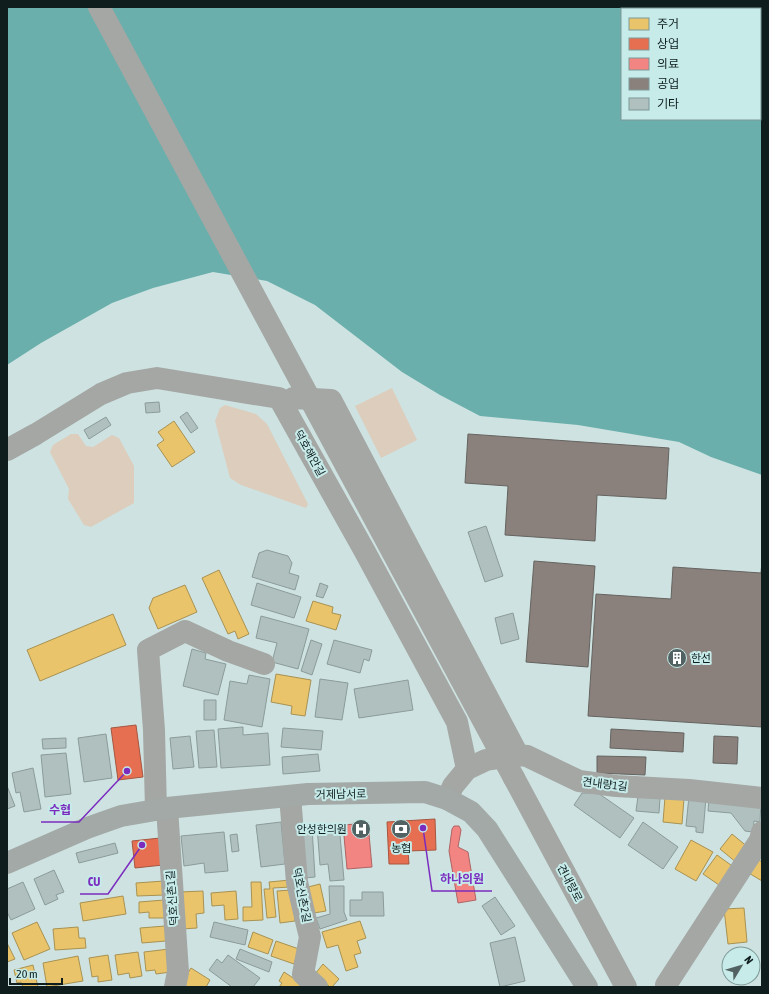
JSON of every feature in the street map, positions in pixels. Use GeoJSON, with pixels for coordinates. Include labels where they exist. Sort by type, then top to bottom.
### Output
{"type":"FeatureCollection","features":[{"type":"Feature","properties":{"kind":"main road","name":"거제남서로"},"geometry":{"type":"LineString","coordinates":[[7,863],[86,828],[121,816],[161,809],[308,794],[425,792],[447,799],[471,812],[487,829],[586,987]]}},
{"type":"Feature","properties":{"kind":"street","name":"견내량로"},"geometry":{"type":"LineString","coordinates":[[99,7],[626,987]]}},
{"type":"Feature","properties":{"kind":"street"},"geometry":{"type":"LineString","coordinates":[[7,450],[101,394],[127,383],[157,378],[279,398],[331,400],[518,755]]}},
{"type":"Feature","properties":{"kind":"street","name":"덕호해안길"},"geometry":{"type":"LineString","coordinates":[[279,398],[457,722],[467,769]]}},
{"type":"Feature","properties":{"kind":"street","name":"덕호신촌1길"},"geometry":{"type":"LineString","coordinates":[[174,987],[178,972],[161,809],[148,650],[185,631],[228,651],[264,664]]}},
{"type":"Feature","properties":{"kind":"street","name":"견내량1길"},"geometry":{"type":"LineString","coordinates":[[447,799],[453,786],[467,769],[486,760],[518,755],[527,756],[579,781],[616,786],[689,790],[762,798]]}},
{"type":"Feature","properties":{"kind":"street","name":"덕호신촌2길"},"geometry":{"type":"LineString","coordinates":[[290,796],[297,882],[310,937],[303,974],[318,987]]}},
{"type":"Feature","properties":{"kind":"street"},"geometry":{"type":"LineString","coordinates":[[666,987],[760,840],[762,832]]}},
{"type":"Feature","properties":{"kind":"shaded area"},"geometry":{"type":"Polygon","coordinates":[[[392,388],[417,440],[381,458],[355,406],[392,388]]]}},
{"type":"Feature","properties":{"kind":"shaded area"},"geometry":{"type":"Polygon","coordinates":[[[225,405],[256,414],[267,424],[308,504],[306,508],[241,485],[230,478],[215,421],[220,408],[225,405]]]}},
{"type":"Feature","properties":{"kind":"shaded area"},"geometry":{"type":"Polygon","coordinates":[[[71,434],[78,434],[86,446],[93,447],[112,435],[119,438],[134,466],[134,503],[91,527],[84,525],[68,499],[69,489],[50,452],[53,445],[71,434]]]}},
{"type":"Feature","properties":{"kind":"water"},"geometry":{"type":"Polygon","coordinates":[[[7,7],[762,7],[762,475],[711,457],[679,442],[578,425],[480,416],[440,395],[402,372],[315,305],[267,281],[213,272],[153,288],[112,303],[41,343],[7,365],[7,7]]]}},
{"type":"Feature","properties":{"kind":"building: 주거"},"geometry":{"type":"Polygon","coordinates":[[[174,421],[195,452],[172,467],[157,445],[164,440],[158,432],[174,421]]]}},
{"type":"Feature","properties":{"kind":"building: 주거"},"geometry":{"type":"Polygon","coordinates":[[[219,570],[249,634],[238,639],[235,631],[228,634],[202,578],[219,570]]]}},
{"type":"Feature","properties":{"kind":"building: 주거"},"geometry":{"type":"Polygon","coordinates":[[[185,585],[197,612],[158,629],[149,608],[153,598],[185,585]]]}},
{"type":"Feature","properties":{"kind":"building: 주거"},"geometry":{"type":"Polygon","coordinates":[[[313,601],[333,607],[332,613],[341,615],[336,630],[306,621],[313,601]]]}},
{"type":"Feature","properties":{"kind":"building: 주거"},"geometry":{"type":"Polygon","coordinates":[[[113,614],[126,645],[40,681],[27,650],[113,614]]]}},
{"type":"Feature","properties":{"kind":"building: 주거"},"geometry":{"type":"Polygon","coordinates":[[[276,674],[311,680],[305,716],[291,714],[292,706],[271,702],[276,674]]]}},
{"type":"Feature","properties":{"kind":"building: 주거"},"geometry":{"type":"Polygon","coordinates":[[[665,797],[684,798],[682,824],[663,822],[665,797]]]}},
{"type":"Feature","properties":{"kind":"building: 주거"},"geometry":{"type":"Polygon","coordinates":[[[732,834],[749,848],[737,863],[720,849],[732,834]]]}},
{"type":"Feature","properties":{"kind":"building: 주거"},"geometry":{"type":"Polygon","coordinates":[[[691,840],[713,852],[696,881],[675,869],[691,840]]]}},
{"type":"Feature","properties":{"kind":"building: 주거"},"geometry":{"type":"Polygon","coordinates":[[[717,855],[735,868],[722,887],[703,874],[717,855]]]}},
{"type":"Feature","properties":{"kind":"building: 주거"},"geometry":{"type":"Polygon","coordinates":[[[756,858],[762,862],[762,881],[747,872],[756,858]]]}},
{"type":"Feature","properties":{"kind":"building: 주거"},"geometry":{"type":"Polygon","coordinates":[[[290,880],[290,887],[273,888],[276,917],[267,918],[264,889],[270,889],[269,882],[290,880]]]}},
{"type":"Feature","properties":{"kind":"building: 주거"},"geometry":{"type":"Polygon","coordinates":[[[164,881],[165,895],[137,896],[136,883],[164,881]]]}},
{"type":"Feature","properties":{"kind":"building: 주거"},"geometry":{"type":"Polygon","coordinates":[[[251,882],[261,882],[263,920],[243,921],[243,907],[252,907],[251,882]]]}},
{"type":"Feature","properties":{"kind":"building: 주거"},"geometry":{"type":"Polygon","coordinates":[[[320,884],[326,911],[314,913],[308,887],[320,884]]]}},
{"type":"Feature","properties":{"kind":"building: 주거"},"geometry":{"type":"Polygon","coordinates":[[[292,890],[295,921],[280,923],[277,891],[292,890]]]}},
{"type":"Feature","properties":{"kind":"building: 주거"},"geometry":{"type":"Polygon","coordinates":[[[203,891],[204,913],[196,914],[197,928],[182,929],[180,892],[203,891]]]}},
{"type":"Feature","properties":{"kind":"building: 주거"},"geometry":{"type":"Polygon","coordinates":[[[236,891],[238,919],[225,920],[224,905],[212,906],[211,893],[236,891]]]}},
{"type":"Feature","properties":{"kind":"building: 주거"},"geometry":{"type":"Polygon","coordinates":[[[123,896],[126,914],[83,921],[80,903],[123,896]]]}},
{"type":"Feature","properties":{"kind":"building: 주거"},"geometry":{"type":"Polygon","coordinates":[[[164,900],[165,918],[149,918],[149,912],[139,913],[139,902],[164,900]]]}},
{"type":"Feature","properties":{"kind":"building: 주거"},"geometry":{"type":"Polygon","coordinates":[[[744,908],[747,942],[728,944],[724,909],[744,908]]]}},
{"type":"Feature","properties":{"kind":"building: 주거"},"geometry":{"type":"Polygon","coordinates":[[[360,921],[366,938],[357,941],[361,953],[354,955],[358,967],[346,971],[338,945],[327,948],[322,932],[360,921]]]}},
{"type":"Feature","properties":{"kind":"building: 주거"},"geometry":{"type":"Polygon","coordinates":[[[37,922],[50,949],[24,960],[12,933],[37,922]]]}},
{"type":"Feature","properties":{"kind":"building: 주거"},"geometry":{"type":"Polygon","coordinates":[[[165,926],[166,941],[142,943],[140,928],[165,926]]]}},
{"type":"Feature","properties":{"kind":"building: 주거"},"geometry":{"type":"Polygon","coordinates":[[[78,927],[79,938],[85,938],[86,948],[55,950],[53,929],[78,927]]]}},
{"type":"Feature","properties":{"kind":"building: 주거"},"geometry":{"type":"Polygon","coordinates":[[[253,932],[273,940],[268,954],[248,947],[253,932]]]}},
{"type":"Feature","properties":{"kind":"building: 주거"},"geometry":{"type":"Polygon","coordinates":[[[276,941],[299,949],[294,964],[271,956],[276,941]]]}},
{"type":"Feature","properties":{"kind":"building: 주거"},"geometry":{"type":"Polygon","coordinates":[[[7,943],[15,959],[7,962],[7,943]]]}},
{"type":"Feature","properties":{"kind":"building: 주거"},"geometry":{"type":"Polygon","coordinates":[[[169,949],[171,972],[156,974],[155,970],[146,971],[144,952],[169,949]]]}},
{"type":"Feature","properties":{"kind":"building: 주거"},"geometry":{"type":"Polygon","coordinates":[[[138,952],[142,976],[130,978],[129,973],[118,975],[115,955],[138,952]]]}},
{"type":"Feature","properties":{"kind":"building: 주거"},"geometry":{"type":"Polygon","coordinates":[[[108,955],[112,980],[98,982],[98,976],[92,977],[89,958],[108,955]]]}},
{"type":"Feature","properties":{"kind":"building: 주거"},"geometry":{"type":"Polygon","coordinates":[[[78,956],[83,981],[47,987],[43,963],[78,956]]]}},
{"type":"Feature","properties":{"kind":"building: 주거"},"geometry":{"type":"Polygon","coordinates":[[[323,964],[339,979],[332,987],[330,987],[315,974],[323,964]]]}},
{"type":"Feature","properties":{"kind":"building: 주거"},"geometry":{"type":"Polygon","coordinates":[[[33,965],[38,987],[23,987],[21,982],[17,983],[14,970],[33,965]]]}},
{"type":"Feature","properties":{"kind":"building: 주거"},"geometry":{"type":"Polygon","coordinates":[[[191,968],[210,980],[206,987],[184,987],[184,979],[191,968]]]}},
{"type":"Feature","properties":{"kind":"building: 주거"},"geometry":{"type":"Polygon","coordinates":[[[284,972],[304,985],[303,987],[279,987],[282,983],[279,981],[284,972]]]}},
{"type":"Feature","properties":{"kind":"building: 상업"},"geometry":{"type":"Polygon","coordinates":[[[136,725],[143,777],[118,780],[111,728],[136,725]]]}},
{"type":"Feature","properties":{"kind":"building: 상업"},"geometry":{"type":"Polygon","coordinates":[[[435,819],[436,850],[408,851],[409,864],[389,864],[387,822],[435,819]]]}},
{"type":"Feature","properties":{"kind":"building: 상업"},"geometry":{"type":"Polygon","coordinates":[[[160,838],[163,865],[135,868],[132,841],[160,838]]]}},
{"type":"Feature","properties":{"kind":"building: 의료"},"geometry":{"type":"Polygon","coordinates":[[[368,823],[372,867],[347,869],[343,825],[368,823]]]}},
{"type":"Feature","properties":{"kind":"building: 의료"},"geometry":{"type":"Polygon","coordinates":[[[454,826],[459,826],[461,830],[458,847],[468,852],[476,900],[458,903],[449,851],[452,829],[454,826]]]}},
{"type":"Feature","properties":{"kind":"building: 공업"},"geometry":{"type":"Polygon","coordinates":[[[468,434],[669,448],[666,499],[597,495],[595,541],[505,535],[508,486],[465,483],[468,434]]]}},
{"type":"Feature","properties":{"kind":"building: 공업"},"geometry":{"type":"Polygon","coordinates":[[[534,561],[595,566],[588,667],[526,662],[534,561]]]}},
{"type":"Feature","properties":{"kind":"building: 공업","name":"한선"},"geometry":{"type":"Polygon","coordinates":[[[762,561],[762,727],[588,716],[596,594],[671,599],[673,567],[761,573],[762,561]]]}},
{"type":"Feature","properties":{"kind":"building: 공업"},"geometry":{"type":"Polygon","coordinates":[[[611,729],[684,733],[683,752],[610,748],[611,729]]]}},
{"type":"Feature","properties":{"kind":"building: 공업"},"geometry":{"type":"Polygon","coordinates":[[[714,736],[738,737],[737,764],[713,763],[714,736]]]}},
{"type":"Feature","properties":{"kind":"building: 공업"},"geometry":{"type":"Polygon","coordinates":[[[597,756],[646,757],[645,775],[597,773],[597,756]]]}},
{"type":"Feature","properties":{"kind":"building: 기타"},"geometry":{"type":"Polygon","coordinates":[[[159,402],[160,412],[146,413],[145,403],[159,402]]]}},
{"type":"Feature","properties":{"kind":"building: 기타"},"geometry":{"type":"Polygon","coordinates":[[[187,412],[198,428],[191,433],[180,417],[187,412]]]}},
{"type":"Feature","properties":{"kind":"building: 기타"},"geometry":{"type":"Polygon","coordinates":[[[106,417],[111,425],[89,439],[84,430],[106,417]]]}},
{"type":"Feature","properties":{"kind":"building: 기타"},"geometry":{"type":"Polygon","coordinates":[[[486,526],[503,576],[485,582],[468,532],[486,526]]]}},
{"type":"Feature","properties":{"kind":"building: 기타"},"geometry":{"type":"Polygon","coordinates":[[[267,550],[288,556],[292,563],[289,573],[299,576],[295,590],[252,577],[259,553],[267,550]]]}},
{"type":"Feature","properties":{"kind":"building: 기타"},"geometry":{"type":"Polygon","coordinates":[[[257,583],[301,597],[294,618],[251,605],[257,583]]]}},
{"type":"Feature","properties":{"kind":"building: 기타"},"geometry":{"type":"Polygon","coordinates":[[[320,583],[328,586],[323,598],[316,596],[320,583]]]}},
{"type":"Feature","properties":{"kind":"building: 기타"},"geometry":{"type":"Polygon","coordinates":[[[513,613],[519,639],[501,644],[495,618],[513,613]]]}},
{"type":"Feature","properties":{"kind":"building: 기타"},"geometry":{"type":"Polygon","coordinates":[[[261,616],[309,629],[298,669],[272,662],[277,643],[256,638],[261,616]]]}},
{"type":"Feature","properties":{"kind":"building: 기타"},"geometry":{"type":"Polygon","coordinates":[[[311,640],[322,644],[312,675],[301,671],[311,640]]]}},
{"type":"Feature","properties":{"kind":"building: 기타"},"geometry":{"type":"Polygon","coordinates":[[[334,640],[372,650],[369,661],[364,659],[360,673],[327,664],[334,640]]]}},
{"type":"Feature","properties":{"kind":"building: 기타"},"geometry":{"type":"Polygon","coordinates":[[[192,649],[206,653],[205,659],[226,664],[218,695],[183,686],[192,649]]]}},
{"type":"Feature","properties":{"kind":"building: 기타"},"geometry":{"type":"Polygon","coordinates":[[[249,675],[270,679],[262,727],[224,720],[230,681],[247,684],[249,675]]]}},
{"type":"Feature","properties":{"kind":"building: 기타"},"geometry":{"type":"Polygon","coordinates":[[[320,679],[348,683],[342,720],[315,717],[320,679]]]}},
{"type":"Feature","properties":{"kind":"building: 기타"},"geometry":{"type":"Polygon","coordinates":[[[408,680],[413,710],[359,718],[354,689],[408,680]]]}},
{"type":"Feature","properties":{"kind":"building: 기타"},"geometry":{"type":"Polygon","coordinates":[[[204,700],[216,700],[216,720],[204,720],[204,700]]]}},
{"type":"Feature","properties":{"kind":"building: 기타"},"geometry":{"type":"Polygon","coordinates":[[[243,727],[243,735],[268,733],[270,765],[221,768],[218,729],[243,727]]]}},
{"type":"Feature","properties":{"kind":"building: 기타"},"geometry":{"type":"Polygon","coordinates":[[[283,728],[323,731],[321,750],[281,747],[283,728]]]}},
{"type":"Feature","properties":{"kind":"building: 기타"},"geometry":{"type":"Polygon","coordinates":[[[214,730],[217,767],[199,768],[196,731],[214,730]]]}},
{"type":"Feature","properties":{"kind":"building: 기타"},"geometry":{"type":"Polygon","coordinates":[[[106,734],[112,778],[84,782],[78,738],[106,734]]]}},
{"type":"Feature","properties":{"kind":"building: 기타"},"geometry":{"type":"Polygon","coordinates":[[[190,736],[194,767],[173,769],[170,738],[190,736]]]}},
{"type":"Feature","properties":{"kind":"building: 기타"},"geometry":{"type":"Polygon","coordinates":[[[66,738],[66,748],[43,749],[42,739],[66,738]]]}},
{"type":"Feature","properties":{"kind":"building: 기타"},"geometry":{"type":"Polygon","coordinates":[[[66,753],[71,794],[45,797],[41,755],[66,753]]]}},
{"type":"Feature","properties":{"kind":"building: 기타"},"geometry":{"type":"Polygon","coordinates":[[[318,754],[320,771],[283,774],[282,757],[318,754]]]}},
{"type":"Feature","properties":{"kind":"building: 기타"},"geometry":{"type":"Polygon","coordinates":[[[33,768],[41,809],[24,812],[20,792],[16,793],[12,773],[33,768]]]}},
{"type":"Feature","properties":{"kind":"building: 기타"},"geometry":{"type":"Polygon","coordinates":[[[7,786],[15,806],[7,809],[7,786]]]}},
{"type":"Feature","properties":{"kind":"building: 기타"},"geometry":{"type":"Polygon","coordinates":[[[582,793],[598,793],[634,818],[620,838],[574,805],[582,793]]]}},
{"type":"Feature","properties":{"kind":"building: 기타"},"geometry":{"type":"Polygon","coordinates":[[[638,796],[660,798],[659,813],[636,811],[638,796]]]}},
{"type":"Feature","properties":{"kind":"building: 기타"},"geometry":{"type":"Polygon","coordinates":[[[689,796],[706,798],[703,833],[696,832],[696,827],[686,826],[689,796]]]}},
{"type":"Feature","properties":{"kind":"building: 기타"},"geometry":{"type":"Polygon","coordinates":[[[709,797],[761,801],[760,822],[754,821],[753,832],[745,831],[731,813],[708,811],[709,797]]]}},
{"type":"Feature","properties":{"kind":"building: 기타"},"geometry":{"type":"Polygon","coordinates":[[[281,822],[285,864],[261,867],[256,825],[281,822]]]}},
{"type":"Feature","properties":{"kind":"building: 기타"},"geometry":{"type":"Polygon","coordinates":[[[643,822],[678,847],[663,869],[628,845],[643,822]]]}},
{"type":"Feature","properties":{"kind":"building: 기타"},"geometry":{"type":"Polygon","coordinates":[[[339,824],[344,880],[330,881],[328,864],[320,865],[317,826],[339,824]]]}},
{"type":"Feature","properties":{"kind":"building: 기타"},"geometry":{"type":"Polygon","coordinates":[[[312,827],[315,877],[305,878],[302,828],[312,827]]]}},
{"type":"Feature","properties":{"kind":"building: 기타"},"geometry":{"type":"Polygon","coordinates":[[[224,832],[228,871],[205,873],[204,863],[184,866],[181,836],[224,832]]]}},
{"type":"Feature","properties":{"kind":"building: 기타"},"geometry":{"type":"Polygon","coordinates":[[[237,834],[239,851],[232,852],[230,835],[237,834]]]}},
{"type":"Feature","properties":{"kind":"building: 기타"},"geometry":{"type":"Polygon","coordinates":[[[115,843],[118,853],[79,863],[76,853],[115,843]]]}},
{"type":"Feature","properties":{"kind":"building: 기타"},"geometry":{"type":"Polygon","coordinates":[[[54,870],[64,892],[56,895],[58,899],[45,905],[34,879],[54,870]]]}},
{"type":"Feature","properties":{"kind":"building: 기타"},"geometry":{"type":"Polygon","coordinates":[[[23,882],[35,909],[11,920],[7,912],[7,889],[23,882]]]}},
{"type":"Feature","properties":{"kind":"building: 기타"},"geometry":{"type":"Polygon","coordinates":[[[329,886],[344,886],[344,912],[347,920],[320,929],[316,918],[330,914],[329,886]]]}},
{"type":"Feature","properties":{"kind":"building: 기타"},"geometry":{"type":"Polygon","coordinates":[[[362,892],[383,892],[384,916],[350,916],[350,900],[362,900],[362,892]]]}},
{"type":"Feature","properties":{"kind":"building: 기타"},"geometry":{"type":"Polygon","coordinates":[[[495,897],[515,926],[501,935],[482,906],[495,897]]]}},
{"type":"Feature","properties":{"kind":"building: 기타"},"geometry":{"type":"Polygon","coordinates":[[[214,922],[248,930],[245,945],[210,937],[214,922]]]}},
{"type":"Feature","properties":{"kind":"building: 기타"},"geometry":{"type":"Polygon","coordinates":[[[515,937],[525,981],[500,987],[490,943],[515,937]]]}},
{"type":"Feature","properties":{"kind":"building: 기타"},"geometry":{"type":"Polygon","coordinates":[[[240,949],[272,962],[269,972],[236,959],[240,949]]]}},
{"type":"Feature","properties":{"kind":"building: 기타"},"geometry":{"type":"Polygon","coordinates":[[[228,955],[260,978],[253,987],[232,987],[209,970],[217,959],[222,963],[228,955]]]}},
{"type":"Feature","properties":{"kind":"place","name":"한선"},"geometry":{"type":"Point","coordinates":[677,658]}},
{"type":"Feature","properties":{"kind":"place","name":"수협"},"geometry":{"type":"Point","coordinates":[127,771]}},
{"type":"Feature","properties":{"kind":"place","name":"하나의원"},"geometry":{"type":"Point","coordinates":[423,828]}},
{"type":"Feature","properties":{"kind":"place","name":"안성한의원"},"geometry":{"type":"Point","coordinates":[361,829]}},
{"type":"Feature","properties":{"kind":"place","name":"농협"},"geometry":{"type":"Point","coordinates":[401,829]}},
{"type":"Feature","properties":{"kind":"place","name":"CU"},"geometry":{"type":"Point","coordinates":[142,845]}}]}
